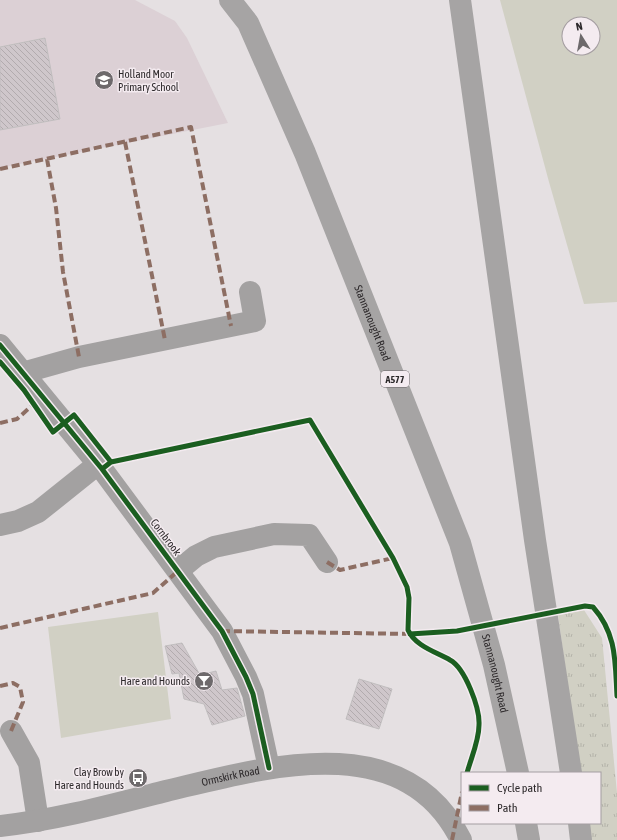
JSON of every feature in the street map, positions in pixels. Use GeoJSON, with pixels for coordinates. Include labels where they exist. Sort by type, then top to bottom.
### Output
{"type":"FeatureCollection","features":[{"type":"Feature","properties":{"kind":"main road","name":"Stannanought Road"},"geometry":{"type":"LineString","coordinates":[[230,0],[248,23],[305,153],[460,543],[494,665],[518,772]]}},
{"type":"Feature","properties":{"kind":"main road"},"geometry":{"type":"LineString","coordinates":[[460,0],[535,540],[571,772]]}},
{"type":"Feature","properties":{"kind":"main road"},"geometry":{"type":"LineString","coordinates":[[526,824],[529,840]]}},
{"type":"Feature","properties":{"kind":"main road"},"geometry":{"type":"LineString","coordinates":[[579,824],[581,840]]}},
{"type":"Feature","properties":{"kind":"street"},"geometry":{"type":"LineString","coordinates":[[22,373],[79,357],[255,321],[250,292]]}},
{"type":"Feature","properties":{"kind":"street","name":"Cornbrook"},"geometry":{"type":"LineString","coordinates":[[0,344],[22,373],[98,464],[179,570],[222,631],[246,677],[253,694],[269,768]]}},
{"type":"Feature","properties":{"kind":"street"},"geometry":{"type":"LineString","coordinates":[[0,525],[18,521],[38,512],[98,464]]}},
{"type":"Feature","properties":{"kind":"street","name":"Cornbrook"},"geometry":{"type":"LineString","coordinates":[[179,570],[196,556],[214,547],[274,534],[309,535],[327,562]]}},
{"type":"Feature","properties":{"kind":"street"},"geometry":{"type":"LineString","coordinates":[[11,731],[29,763],[38,821]]}},
{"type":"Feature","properties":{"kind":"street","name":"Ormskirk Road"},"geometry":{"type":"LineString","coordinates":[[0,826],[38,821],[269,768],[305,763],[333,763],[381,771],[402,779],[422,792],[443,813],[454,827],[460,840]]}},
{"type":"Feature","properties":{"kind":"shaded area","name":"Holland Moor Primary School"},"geometry":{"type":"Polygon","coordinates":[[[0,0],[135,0],[175,21],[187,38],[228,123],[0,168],[0,0]]]}},
{"type":"Feature","properties":{"kind":"green space"},"geometry":{"type":"Polygon","coordinates":[[[500,0],[617,0],[617,302],[584,304],[549,182],[500,0]]]}},
{"type":"Feature","properties":{"kind":"green space"},"geometry":{"type":"Polygon","coordinates":[[[584,610],[602,638],[617,793],[617,840],[590,840],[588,824],[601,824],[601,772],[580,772],[558,615],[584,610]]]}},
{"type":"Feature","properties":{"kind":"green space"},"geometry":{"type":"Polygon","coordinates":[[[158,612],[171,719],[61,738],[48,627],[158,612]]]}},
{"type":"Feature","properties":{"kind":"building"},"geometry":{"type":"Polygon","coordinates":[[[45,38],[60,119],[0,130],[0,47],[45,38]]]}},
{"type":"Feature","properties":{"kind":"building","name":"Hare and Hounds"},"geometry":{"type":"Polygon","coordinates":[[[182,643],[200,675],[216,671],[222,690],[237,688],[245,716],[212,725],[204,704],[184,699],[179,673],[172,674],[165,646],[182,643]]]}},
{"type":"Feature","properties":{"kind":"building"},"geometry":{"type":"Polygon","coordinates":[[[359,679],[392,689],[379,729],[346,719],[359,679]]]}},
{"type":"Feature","properties":{"kind":"marked path"},"geometry":{"type":"LineString","coordinates":[[0,169],[191,127],[231,326]]}},
{"type":"Feature","properties":{"kind":"marked path"},"geometry":{"type":"LineString","coordinates":[[125,142],[165,340]]}},
{"type":"Feature","properties":{"kind":"marked path"},"geometry":{"type":"LineString","coordinates":[[47,159],[56,208],[63,272],[79,357]]}},
{"type":"Feature","properties":{"kind":"marked path"},"geometry":{"type":"LineString","coordinates":[[0,423],[17,419],[36,402]]}},
{"type":"Feature","properties":{"kind":"marked path"},"geometry":{"type":"LineString","coordinates":[[327,562],[340,570],[393,558]]}},
{"type":"Feature","properties":{"kind":"marked path"},"geometry":{"type":"LineString","coordinates":[[0,628],[153,593],[179,570]]}},
{"type":"Feature","properties":{"kind":"marked path"},"geometry":{"type":"LineString","coordinates":[[222,631],[410,634]]}},
{"type":"Feature","properties":{"kind":"marked path"},"geometry":{"type":"LineString","coordinates":[[0,686],[13,683],[20,687],[23,702],[11,731]]}},
{"type":"Feature","properties":{"kind":"marked path"},"geometry":{"type":"LineString","coordinates":[[452,840],[461,797]]}},
{"type":"Feature","properties":{"kind":"cycle path"},"geometry":{"type":"LineString","coordinates":[[0,345],[102,469],[222,631],[246,677],[253,694],[269,768]]}},
{"type":"Feature","properties":{"kind":"cycle path"},"geometry":{"type":"LineString","coordinates":[[0,362],[24,390],[53,432],[74,415],[111,462]]}},
{"type":"Feature","properties":{"kind":"cycle path"},"geometry":{"type":"LineString","coordinates":[[102,469],[111,462],[310,420],[393,558],[407,587],[409,598],[408,630],[411,636],[432,651],[456,664],[466,680],[474,699],[479,718],[479,731],[467,772]]}},
{"type":"Feature","properties":{"kind":"cycle path"},"geometry":{"type":"LineString","coordinates":[[410,634],[457,631],[585,606],[593,607],[601,617],[611,638],[615,660],[617,696]]}},
{"type":"Feature","properties":{"kind":"place","name":"Holland Moor Primary School"},"geometry":{"type":"Point","coordinates":[104,80]}},
{"type":"Feature","properties":{"kind":"place","name":"Hare and Hounds"},"geometry":{"type":"Point","coordinates":[204,681]}},
{"type":"Feature","properties":{"kind":"place","name":"Clay Brow by Hare and Hounds"},"geometry":{"type":"Point","coordinates":[138,778]}}]}
